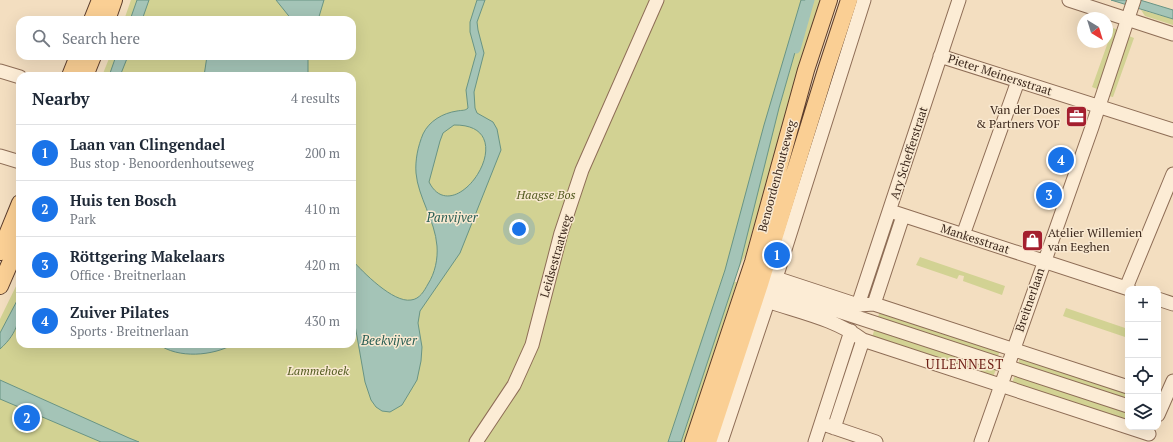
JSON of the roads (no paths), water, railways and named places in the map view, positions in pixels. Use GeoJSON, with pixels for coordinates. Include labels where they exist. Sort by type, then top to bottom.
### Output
{"type":"FeatureCollection","features":[{"type":"Feature","properties":{"kind":"main road"},"geometry":{"type":"LineString","coordinates":[[94,16],[100,0]]}},
{"type":"Feature","properties":{"kind":"main road"},"geometry":{"type":"LineString","coordinates":[[108,16],[114,0]]}},
{"type":"Feature","properties":{"kind":"main road","name":"Benoordenhoutseweg"},"geometry":{"type":"LineString","coordinates":[[693,442],[753,262],[806,70],[829,0]]}},
{"type":"Feature","properties":{"kind":"main road","name":"Benoordenhoutseweg"},"geometry":{"type":"LineString","coordinates":[[708,442],[760,284],[849,0]]}},
{"type":"Feature","properties":{"kind":"main road"},"geometry":{"type":"LineString","coordinates":[[72,72],[76,60]]}},
{"type":"Feature","properties":{"kind":"main road"},"geometry":{"type":"LineString","coordinates":[[87,72],[91,60]]}},
{"type":"Feature","properties":{"kind":"main road"},"geometry":{"type":"LineString","coordinates":[[0,251],[16,213]]}},
{"type":"Feature","properties":{"kind":"main road"},"geometry":{"type":"LineString","coordinates":[[0,286],[16,249]]}},
{"type":"Feature","properties":{"kind":"street","name":"Leidsestraatweg"},"geometry":{"type":"LineString","coordinates":[[476,442],[514,385],[532,345],[561,233],[582,170],[657,0]]}},
{"type":"Feature","properties":{"kind":"street","name":"Benoordenhoutseweg"},"geometry":{"type":"LineString","coordinates":[[721,442],[832,104],[864,0]]}},
{"type":"Feature","properties":{"kind":"street","name":"Ary Schefferstraat"},"geometry":{"type":"LineString","coordinates":[[834,428],[890,211],[959,0]]}},
{"type":"Feature","properties":{"kind":"street"},"geometry":{"type":"LineString","coordinates":[[1069,0],[1131,9],[1173,34]]}},
{"type":"Feature","properties":{"kind":"street","name":"Breitnerlaan"},"geometry":{"type":"LineString","coordinates":[[981,442],[1131,9]]}},
{"type":"Feature","properties":{"kind":"street","name":"Pieter Meinersstraat"},"geometry":{"type":"LineString","coordinates":[[940,56],[1173,130]]}},
{"type":"Feature","properties":{"kind":"street","name":"Benoordenhoutseweg"},"geometry":{"type":"LineString","coordinates":[[826,70],[832,104]]}},
{"type":"Feature","properties":{"kind":"street"},"geometry":{"type":"LineString","coordinates":[[0,71],[16,76]]}},
{"type":"Feature","properties":{"kind":"street"},"geometry":{"type":"LineString","coordinates":[[963,235],[1018,81]]}},
{"type":"Feature","properties":{"kind":"street"},"geometry":{"type":"LineString","coordinates":[[0,156],[16,161]]}},
{"type":"Feature","properties":{"kind":"street"},"geometry":{"type":"LineString","coordinates":[[1128,286],[1173,174]]}},
{"type":"Feature","properties":{"kind":"street","name":"Mankesstraat"},"geometry":{"type":"LineString","coordinates":[[890,211],[1125,288]]}},
{"type":"Feature","properties":{"kind":"street","name":"Ary Schefferstraat"},"geometry":{"type":"LineString","coordinates":[[867,304],[885,266],[903,216]]}},
{"type":"Feature","properties":{"kind":"street"},"geometry":{"type":"LineString","coordinates":[[772,289],[867,304],[1013,349],[1125,386]]}},
{"type":"Feature","properties":{"kind":"street"},"geometry":{"type":"LineString","coordinates":[[772,289],[1125,405]]}},
{"type":"Feature","properties":{"kind":"street"},"geometry":{"type":"LineString","coordinates":[[772,289],[857,335],[1000,385],[1149,434]]}},
{"type":"Feature","properties":{"kind":"street"},"geometry":{"type":"LineString","coordinates":[[1161,300],[1173,304]]}},
{"type":"Feature","properties":{"kind":"street","name":"Ary Schefferstraat"},"geometry":{"type":"LineString","coordinates":[[815,442],[857,335]]}},
{"type":"Feature","properties":{"kind":"street"},"geometry":{"type":"LineString","coordinates":[[1161,398],[1173,381]]}},
{"type":"Feature","properties":{"kind":"street"},"geometry":{"type":"LineString","coordinates":[[821,424],[876,442]]}},
{"type":"Feature","properties":{"kind":"water"},"geometry":{"type":"Polygon","coordinates":[[[137,0],[149,0],[143,16],[131,16],[137,0]]]}},
{"type":"Feature","properties":{"kind":"water"},"geometry":{"type":"Polygon","coordinates":[[[276,0],[324,0],[319,16],[289,16],[276,0]]]}},
{"type":"Feature","properties":{"kind":"water"},"geometry":{"type":"Polygon","coordinates":[[[477,0],[485,0],[477,22],[484,53],[474,92],[475,108],[477,113],[493,122],[497,129],[501,150],[460,253],[420,311],[418,323],[422,347],[417,380],[402,405],[390,412],[382,411],[376,407],[371,400],[365,382],[356,331],[356,264],[387,292],[404,300],[411,300],[419,296],[430,280],[436,266],[436,236],[417,182],[416,158],[421,139],[429,125],[437,118],[468,108],[466,90],[476,54],[470,32],[470,22],[477,0]],[[454,125],[443,133],[429,182],[441,194],[454,195],[468,187],[479,173],[485,156],[485,141],[475,129],[454,125]]]}},
{"type":"Feature","properties":{"kind":"water"},"geometry":{"type":"Polygon","coordinates":[[[801,0],[810,0],[779,108],[740,264],[681,442],[668,442],[725,270],[764,125],[801,0]]]}},
{"type":"Feature","properties":{"kind":"water"},"geometry":{"type":"Polygon","coordinates":[[[1111,0],[1140,0],[1173,10],[1173,19],[1111,0]]]}},
{"type":"Feature","properties":{"kind":"water"},"geometry":{"type":"Polygon","coordinates":[[[115,60],[126,60],[122,72],[110,72],[115,60]]]}},
{"type":"Feature","properties":{"kind":"water"},"geometry":{"type":"Polygon","coordinates":[[[206,60],[308,60],[308,72],[205,72],[206,60]]]}},
{"type":"Feature","properties":{"kind":"water"},"geometry":{"type":"Polygon","coordinates":[[[16,303],[15,331],[0,349],[0,333],[16,303]]]}},
{"type":"Feature","properties":{"kind":"water"},"geometry":{"type":"Polygon","coordinates":[[[164,348],[226,348],[196,354],[185,354],[164,348]]]}},
{"type":"Feature","properties":{"kind":"water"},"geometry":{"type":"Polygon","coordinates":[[[0,380],[139,442],[101,442],[0,399],[0,380]]]}},
{"type":"Feature","properties":{"kind":"waterway"},"geometry":{"type":"LineString","coordinates":[[796,49],[810,0]]}},
{"type":"Feature","properties":{"kind":"place","name":"Van der Does & Partners VOF"},"geometry":{"type":"Point","coordinates":[1076,117]}},
{"type":"Feature","properties":{"kind":"place","name":"Zuiver Pilates"},"geometry":{"type":"Point","coordinates":[1061,160]}},
{"type":"Feature","properties":{"kind":"place","name":"Röttgering Makelaars"},"geometry":{"type":"Point","coordinates":[1049,195]}},
{"type":"Feature","properties":{"kind":"place","name":"Atelier Willemien van Eeghen"},"geometry":{"type":"Point","coordinates":[1033,240]}},
{"type":"Feature","properties":{"kind":"place","name":"Laan van Clingendael"},"geometry":{"type":"Point","coordinates":[777,255]}},
{"type":"Feature","properties":{"kind":"place","name":"Huis ten Bosch"},"geometry":{"type":"Point","coordinates":[27,418]}},
{"type":"Feature","properties":{"kind":"district","name":"UILENNEST"},"geometry":{"type":"Point","coordinates":[965,364]}},
{"type":"Feature","properties":{"kind":"park label","name":"Haagse Bos"},"geometry":{"type":"Point","coordinates":[546,195]}},
{"type":"Feature","properties":{"kind":"park label","name":"Lammehoek"},"geometry":{"type":"Point","coordinates":[318,371]}},
{"type":"Feature","properties":{"kind":"water label","name":"Panvijver"},"geometry":{"type":"Point","coordinates":[452,217]}},
{"type":"Feature","properties":{"kind":"water label","name":"Beekvijver"},"geometry":{"type":"Point","coordinates":[389,340]}}]}
